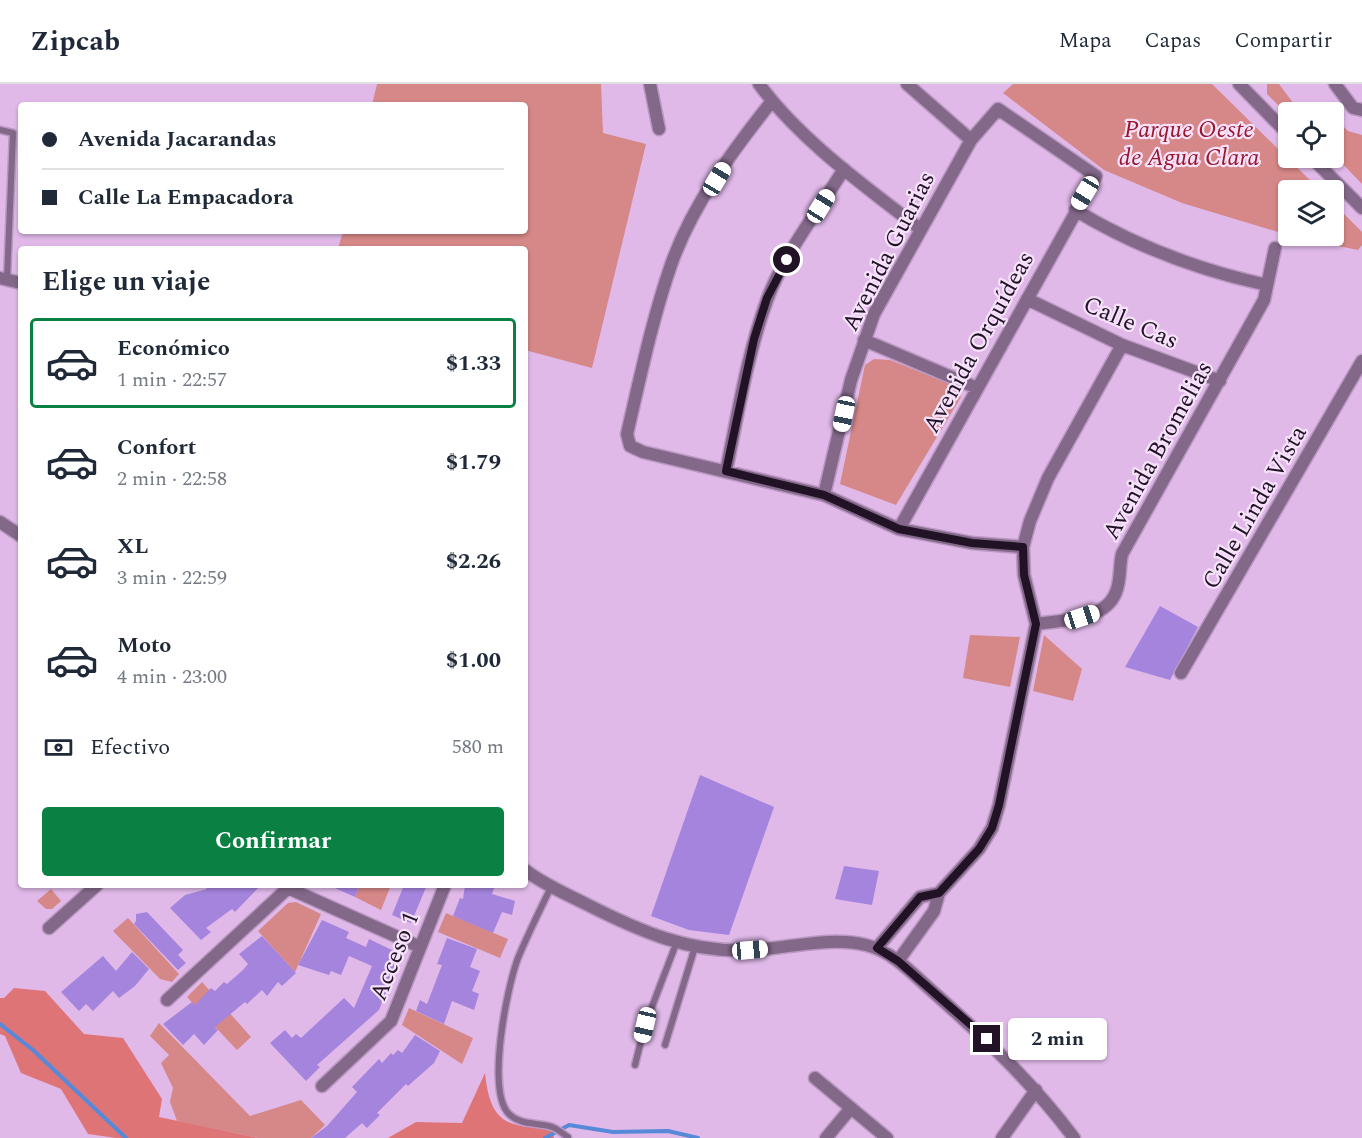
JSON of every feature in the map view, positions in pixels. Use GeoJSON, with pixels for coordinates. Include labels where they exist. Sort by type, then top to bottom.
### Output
{"type":"FeatureCollection","features":[{"type":"Feature","properties":{"kind":"street"},"geometry":{"type":"LineString","coordinates":[[650,84],[659,129]]}},
{"type":"Feature","properties":{"kind":"street"},"geometry":{"type":"LineString","coordinates":[[759,84],[772,101],[844,169],[920,229]]}},
{"type":"Feature","properties":{"kind":"street"},"geometry":{"type":"LineString","coordinates":[[907,84],[971,140]]}},
{"type":"Feature","properties":{"kind":"street"},"geometry":{"type":"LineString","coordinates":[[1239,84],[1278,124]]}},
{"type":"Feature","properties":{"kind":"street"},"geometry":{"type":"LineString","coordinates":[[1335,84],[1359,110]]}},
{"type":"Feature","properties":{"kind":"street"},"geometry":{"type":"LineString","coordinates":[[772,101],[736,146],[687,229],[672,264],[627,434],[630,446],[643,452],[824,495],[899,529],[972,543],[1023,547]]}},
{"type":"Feature","properties":{"kind":"street","name":"Avenida Guarias"},"geometry":{"type":"LineString","coordinates":[[824,495],[864,340],[874,314],[971,140],[998,109],[1096,176]]}},
{"type":"Feature","properties":{"kind":"street"},"geometry":{"type":"LineString","coordinates":[[1322,168],[1362,208]]}},
{"type":"Feature","properties":{"kind":"street"},"geometry":{"type":"LineString","coordinates":[[726,471],[754,339],[767,298],[787,260],[844,169]]}},
{"type":"Feature","properties":{"kind":"street","name":"Avenida Orquídeas"},"geometry":{"type":"LineString","coordinates":[[899,529],[1096,176]]}},
{"type":"Feature","properties":{"kind":"street"},"geometry":{"type":"LineString","coordinates":[[1075,210],[1109,231],[1155,253],[1224,275],[1267,285]]}},
{"type":"Feature","properties":{"kind":"street","name":"Avenida Bromelias"},"geometry":{"type":"LineString","coordinates":[[1036,624],[1082,617],[1099,611],[1109,604],[1116,593],[1122,554],[1264,300],[1275,248]]}},
{"type":"Feature","properties":{"kind":"street","name":"Calle Cas"},"geometry":{"type":"LineString","coordinates":[[1027,299],[1122,345],[1220,381]]}},
{"type":"Feature","properties":{"kind":"street"},"geometry":{"type":"LineString","coordinates":[[864,340],[977,388]]}},
{"type":"Feature","properties":{"kind":"street"},"geometry":{"type":"LineString","coordinates":[[898,961],[934,911],[939,893],[979,849],[992,828],[999,805],[1036,624],[1024,575],[1023,547],[1030,521],[1048,478],[1122,345]]}},
{"type":"Feature","properties":{"kind":"street","name":"Calle Linda Vista"},"geometry":{"type":"LineString","coordinates":[[1181,673],[1362,361]]}},
{"type":"Feature","properties":{"kind":"street"},"geometry":{"type":"LineString","coordinates":[[0,522],[18,534]]}},
{"type":"Feature","properties":{"kind":"street"},"geometry":{"type":"LineString","coordinates":[[528,872],[630,926],[676,944],[750,950],[851,942],[877,948],[898,961],[987,1039],[1036,1090],[1074,1138]]}},
{"type":"Feature","properties":{"kind":"street"},"geometry":{"type":"LineString","coordinates":[[49,928],[94,888]]}},
{"type":"Feature","properties":{"kind":"street"},"geometry":{"type":"LineString","coordinates":[[167,1000],[288,888],[420,947]]}},
{"type":"Feature","properties":{"kind":"street","name":"Acceso 1"},"geometry":{"type":"LineString","coordinates":[[322,1086],[392,1021],[444,888]]}},
{"type":"Feature","properties":{"kind":"street"},"geometry":{"type":"LineString","coordinates":[[877,948],[920,897],[939,893]]}},
{"type":"Feature","properties":{"kind":"street"},"geometry":{"type":"LineString","coordinates":[[816,1078],[887,1138]]}},
{"type":"Feature","properties":{"kind":"street"},"geometry":{"type":"LineString","coordinates":[[1002,1138],[1036,1090]]}},
{"type":"Feature","properties":{"kind":"street"},"geometry":{"type":"LineString","coordinates":[[826,1138],[851,1108]]}},
{"type":"Feature","properties":{"kind":"lane"},"geometry":{"type":"LineString","coordinates":[[0,130],[13,133],[4,279]]}},
{"type":"Feature","properties":{"kind":"lane"},"geometry":{"type":"LineString","coordinates":[[551,886],[518,958],[506,1002],[499,1074],[501,1101],[508,1113],[528,1124],[553,1127],[568,1137]]}},
{"type":"Feature","properties":{"kind":"lane"},"geometry":{"type":"LineString","coordinates":[[635,1065],[645,1025],[676,944]]}},
{"type":"Feature","properties":{"kind":"lane"},"geometry":{"type":"LineString","coordinates":[[665,1045],[695,947]]}},
{"type":"Feature","properties":{"kind":"green space"},"geometry":{"type":"Polygon","coordinates":[[[377,84],[601,84],[603,133],[646,144],[592,368],[528,351],[528,246],[339,246],[342,234],[528,234],[528,102],[373,102],[377,84]]]}},
{"type":"Feature","properties":{"kind":"green space","name":"Parque Oeste de Agua Clara"},"geometry":{"type":"Polygon","coordinates":[[[1013,84],[1212,84],[1278,149],[1278,168],[1298,168],[1310,180],[1278,180],[1278,232],[1182,203],[1104,170],[1003,93],[1013,84]]]}},
{"type":"Feature","properties":{"kind":"green space"},"geometry":{"type":"Polygon","coordinates":[[[1267,84],[1279,84],[1292,102],[1278,102],[1278,105],[1267,94],[1267,84]]]}},
{"type":"Feature","properties":{"kind":"green space"},"geometry":{"type":"Polygon","coordinates":[[[1344,127],[1348,131],[1362,135],[1362,184],[1344,165],[1344,127]]]}},
{"type":"Feature","properties":{"kind":"green space"},"geometry":{"type":"Polygon","coordinates":[[[1344,214],[1362,232],[1362,245],[1358,250],[1339,246],[1344,246],[1344,214]]]}},
{"type":"Feature","properties":{"kind":"green space"},"geometry":{"type":"Polygon","coordinates":[[[874,359],[890,360],[955,386],[961,397],[896,505],[840,484],[865,365],[874,359]]]}},
{"type":"Feature","properties":{"kind":"green space"},"geometry":{"type":"Polygon","coordinates":[[[970,635],[1020,637],[1010,687],[963,678],[970,635]]]}},
{"type":"Feature","properties":{"kind":"green space"},"geometry":{"type":"Polygon","coordinates":[[[1044,635],[1082,669],[1073,701],[1033,691],[1044,635]]]}},
{"type":"Feature","properties":{"kind":"green space"},"geometry":{"type":"Polygon","coordinates":[[[359,888],[390,888],[381,910],[355,897],[359,888]]]}},
{"type":"Feature","properties":{"kind":"green space"},"geometry":{"type":"Polygon","coordinates":[[[51,889],[61,901],[52,909],[46,909],[37,901],[51,889]]]}},
{"type":"Feature","properties":{"kind":"green space"},"geometry":{"type":"Polygon","coordinates":[[[296,902],[321,914],[295,972],[258,931],[288,903],[296,902]]]}},
{"type":"Feature","properties":{"kind":"green space"},"geometry":{"type":"Polygon","coordinates":[[[446,913],[508,939],[500,958],[438,932],[446,913]]]}},
{"type":"Feature","properties":{"kind":"green space"},"geometry":{"type":"Polygon","coordinates":[[[128,918],[179,974],[172,982],[160,979],[113,931],[128,918]]]}},
{"type":"Feature","properties":{"kind":"green space"},"geometry":{"type":"Polygon","coordinates":[[[202,982],[251,1037],[237,1050],[187,997],[202,982]]]}},
{"type":"Feature","properties":{"kind":"green space"},"geometry":{"type":"Polygon","coordinates":[[[409,1008],[473,1038],[462,1064],[402,1025],[409,1008]]]}},
{"type":"Feature","properties":{"kind":"green space"},"geometry":{"type":"Polygon","coordinates":[[[159,1023],[250,1116],[301,1100],[325,1125],[311,1138],[258,1138],[177,1121],[170,1102],[173,1088],[161,1063],[169,1055],[150,1036],[159,1023]]]}},
{"type":"Feature","properties":{"kind":"shaded area"},"geometry":{"type":"Polygon","coordinates":[[[14,988],[45,991],[84,1034],[123,1038],[162,1099],[159,1117],[258,1138],[116,1138],[88,1134],[61,1089],[21,1073],[5,1036],[0,1034],[0,998],[4,998],[14,988]]]}},
{"type":"Feature","properties":{"kind":"shaded area"},"geometry":{"type":"Polygon","coordinates":[[[485,1073],[491,1102],[503,1118],[522,1126],[551,1128],[554,1138],[388,1138],[416,1122],[462,1123],[485,1073]]]}},
{"type":"Feature","properties":{"kind":"building"},"geometry":{"type":"Polygon","coordinates":[[[1160,606],[1198,627],[1170,680],[1125,667],[1160,606]]]}},
{"type":"Feature","properties":{"kind":"building"},"geometry":{"type":"Polygon","coordinates":[[[700,775],[774,807],[729,935],[689,930],[651,916],[700,775]]]}},
{"type":"Feature","properties":{"kind":"building"},"geometry":{"type":"Polygon","coordinates":[[[844,866],[879,871],[872,905],[835,899],[844,866]]]}},
{"type":"Feature","properties":{"kind":"building"},"geometry":{"type":"Polygon","coordinates":[[[258,888],[235,912],[232,909],[206,928],[211,932],[201,940],[170,908],[185,895],[207,889],[258,888]]]}},
{"type":"Feature","properties":{"kind":"building"},"geometry":{"type":"Polygon","coordinates":[[[335,888],[359,888],[355,897],[335,888]]]}},
{"type":"Feature","properties":{"kind":"building"},"geometry":{"type":"Polygon","coordinates":[[[403,888],[426,888],[411,923],[392,915],[403,888]]]}},
{"type":"Feature","properties":{"kind":"building"},"geometry":{"type":"Polygon","coordinates":[[[465,888],[494,888],[492,894],[515,901],[512,915],[502,912],[493,933],[453,916],[460,898],[463,899],[465,888]]]}},
{"type":"Feature","properties":{"kind":"building"},"geometry":{"type":"Polygon","coordinates":[[[147,912],[183,950],[178,955],[186,963],[178,970],[134,924],[136,914],[147,912]]]}},
{"type":"Feature","properties":{"kind":"building"},"geometry":{"type":"Polygon","coordinates":[[[322,920],[349,932],[346,938],[366,947],[369,939],[396,952],[397,964],[379,1010],[317,1065],[320,1067],[306,1081],[270,1043],[285,1030],[292,1038],[296,1034],[301,1038],[344,998],[354,1008],[372,966],[349,956],[341,975],[331,971],[329,975],[298,965],[322,920]]]}},
{"type":"Feature","properties":{"kind":"building"},"geometry":{"type":"Polygon","coordinates":[[[262,936],[296,973],[282,986],[278,982],[267,996],[262,990],[247,1004],[245,1002],[215,1027],[218,1030],[204,1045],[194,1034],[183,1045],[163,1024],[192,1002],[195,1005],[211,988],[215,991],[224,982],[227,984],[243,970],[248,964],[239,954],[262,936]]]}},
{"type":"Feature","properties":{"kind":"building"},"geometry":{"type":"Polygon","coordinates":[[[447,938],[477,949],[470,967],[480,971],[472,991],[479,994],[474,1010],[452,1001],[444,1024],[416,1011],[420,1000],[427,1004],[442,965],[437,964],[447,938]]]}},
{"type":"Feature","properties":{"kind":"building"},"geometry":{"type":"Polygon","coordinates":[[[132,952],[149,969],[135,986],[119,998],[113,991],[93,1011],[86,1004],[79,1011],[61,992],[103,956],[116,971],[132,952]]]}},
{"type":"Feature","properties":{"kind":"building"},"geometry":{"type":"Polygon","coordinates":[[[415,1035],[440,1051],[434,1063],[408,1086],[406,1084],[377,1113],[380,1115],[367,1128],[362,1123],[345,1138],[311,1138],[327,1126],[357,1092],[352,1087],[379,1059],[382,1063],[391,1053],[393,1055],[398,1050],[402,1053],[415,1035]]]}},
{"type":"Feature","properties":{"kind":"waterway"},"geometry":{"type":"LineString","coordinates":[[0,1024],[33,1050],[126,1138]]}},
{"type":"Feature","properties":{"kind":"waterway"},"geometry":{"type":"LineString","coordinates":[[545,1138],[569,1125],[613,1132],[668,1131],[698,1138]]}},
{"type":"Feature","properties":{"kind":"route"},"geometry":{"type":"LineString","coordinates":[[787,260],[767,298],[754,339],[726,471],[824,495],[899,529],[972,543],[1023,547],[1024,575],[1036,624],[999,805],[992,828],[979,849],[939,893],[920,897],[877,948],[898,961],[987,1039]]}}]}
